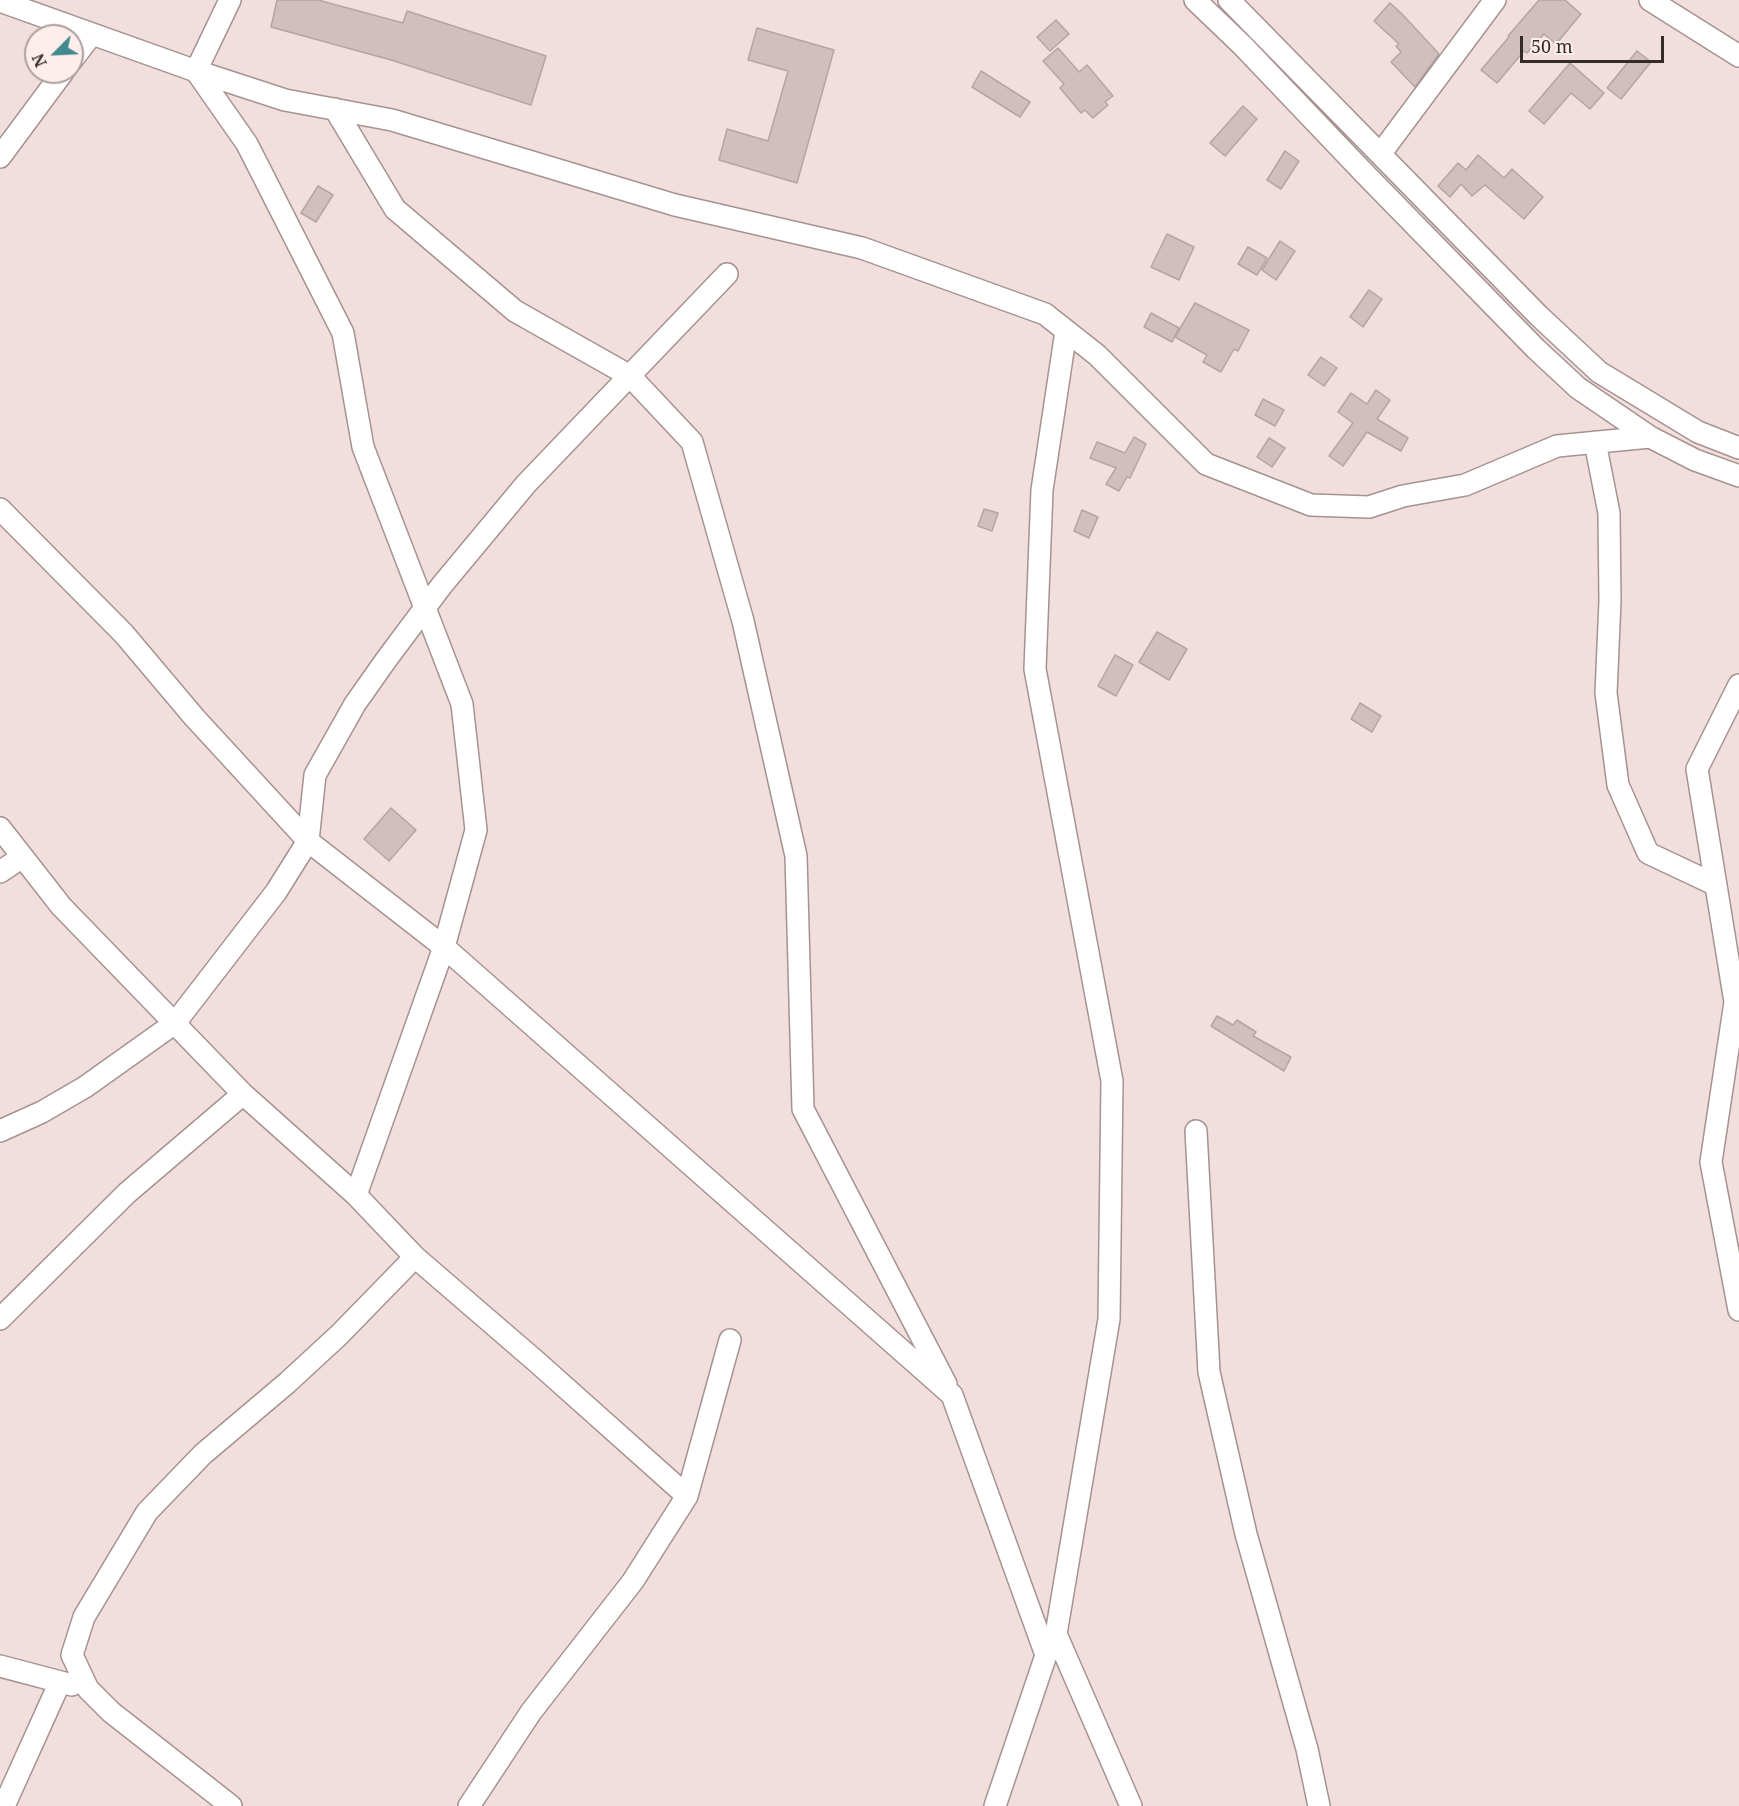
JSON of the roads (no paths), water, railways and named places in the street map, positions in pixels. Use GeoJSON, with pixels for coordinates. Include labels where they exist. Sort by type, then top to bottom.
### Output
{"type":"FeatureCollection","features":[{"type":"Feature","properties":{"kind":"street"},"geometry":{"type":"LineString","coordinates":[[196,71],[230,0]]}},
{"type":"Feature","properties":{"kind":"street"},"geometry":{"type":"LineString","coordinates":[[1195,0],[1242,45],[1536,349],[1578,388],[1650,437],[1695,460],[1739,476]]}},
{"type":"Feature","properties":{"kind":"street"},"geometry":{"type":"LineString","coordinates":[[1229,0],[1539,316],[1599,372],[1698,432],[1739,448]]}},
{"type":"Feature","properties":{"kind":"street"},"geometry":{"type":"LineString","coordinates":[[1381,153],[1495,0]]}},
{"type":"Feature","properties":{"kind":"street"},"geometry":{"type":"LineString","coordinates":[[1650,0],[1739,56]]}},
{"type":"Feature","properties":{"kind":"street"},"geometry":{"type":"LineString","coordinates":[[0,1],[196,71],[285,100],[392,120],[675,205],[862,248],[1045,314],[1097,355],[1206,464],[1311,505],[1369,507],[1403,496],[1465,485],[1557,446],[1650,437]]}},
{"type":"Feature","properties":{"kind":"street"},"geometry":{"type":"LineString","coordinates":[[84,44],[92,34]]}},
{"type":"Feature","properties":{"kind":"street"},"geometry":{"type":"LineString","coordinates":[[196,71],[247,144],[343,333],[363,447],[462,704],[476,830],[444,947],[356,1195]]}},
{"type":"Feature","properties":{"kind":"street"},"geometry":{"type":"LineString","coordinates":[[0,157],[54,84]]}},
{"type":"Feature","properties":{"kind":"street"},"geometry":{"type":"LineString","coordinates":[[335,109],[395,209],[515,311],[630,376],[693,442],[743,621],[796,856],[803,1109],[952,1395],[1046,1655]]}},
{"type":"Feature","properties":{"kind":"street"},"geometry":{"type":"LineString","coordinates":[[1365,174],[1401,173]]}},
{"type":"Feature","properties":{"kind":"street"},"geometry":{"type":"LineString","coordinates":[[0,1131],[42,1112],[85,1087],[175,1023],[276,892],[308,841],[315,776],[355,704],[426,606],[526,484],[727,273]]}},
{"type":"Feature","properties":{"kind":"street"},"geometry":{"type":"LineString","coordinates":[[994,1806],[1046,1655],[1056,1634],[1109,1319],[1112,1081],[1035,669],[1042,490],[1066,331]]}},
{"type":"Feature","properties":{"kind":"street"},"geometry":{"type":"LineString","coordinates":[[1595,442],[1609,513],[1610,601],[1606,693],[1618,785],[1648,853],[1716,885]]}},
{"type":"Feature","properties":{"kind":"street"},"geometry":{"type":"LineString","coordinates":[[2,515],[124,634],[194,717],[308,841],[444,947],[952,1395]]}},
{"type":"Feature","properties":{"kind":"street"},"geometry":{"type":"LineString","coordinates":[[1739,685],[1697,769],[1737,1004],[1711,1162],[1739,1310]]}},
{"type":"Feature","properties":{"kind":"street"},"geometry":{"type":"LineString","coordinates":[[0,828],[62,906],[243,1094],[356,1195],[415,1257],[538,1363],[687,1497]]}},
{"type":"Feature","properties":{"kind":"street"},"geometry":{"type":"LineString","coordinates":[[0,872],[22,856]]}},
{"type":"Feature","properties":{"kind":"street"},"geometry":{"type":"LineString","coordinates":[[0,1319],[128,1193],[243,1094]]}},
{"type":"Feature","properties":{"kind":"street"},"geometry":{"type":"LineString","coordinates":[[1196,1131],[1209,1372],[1246,1534],[1307,1749],[1319,1806]]}},
{"type":"Feature","properties":{"kind":"street"},"geometry":{"type":"LineString","coordinates":[[231,1806],[111,1712],[88,1689],[72,1655],[84,1617],[147,1512],[203,1454],[287,1383],[339,1335],[415,1257]]}},
{"type":"Feature","properties":{"kind":"street"},"geometry":{"type":"LineString","coordinates":[[469,1806],[531,1712],[633,1581],[687,1497],[730,1340]]}},
{"type":"Feature","properties":{"kind":"street"},"geometry":{"type":"LineString","coordinates":[[1056,1634],[1131,1806]]}},
{"type":"Feature","properties":{"kind":"street"},"geometry":{"type":"LineString","coordinates":[[0,1666],[88,1689]]}},
{"type":"Feature","properties":{"kind":"street"},"geometry":{"type":"LineString","coordinates":[[4,1806],[60,1682]]}}]}
